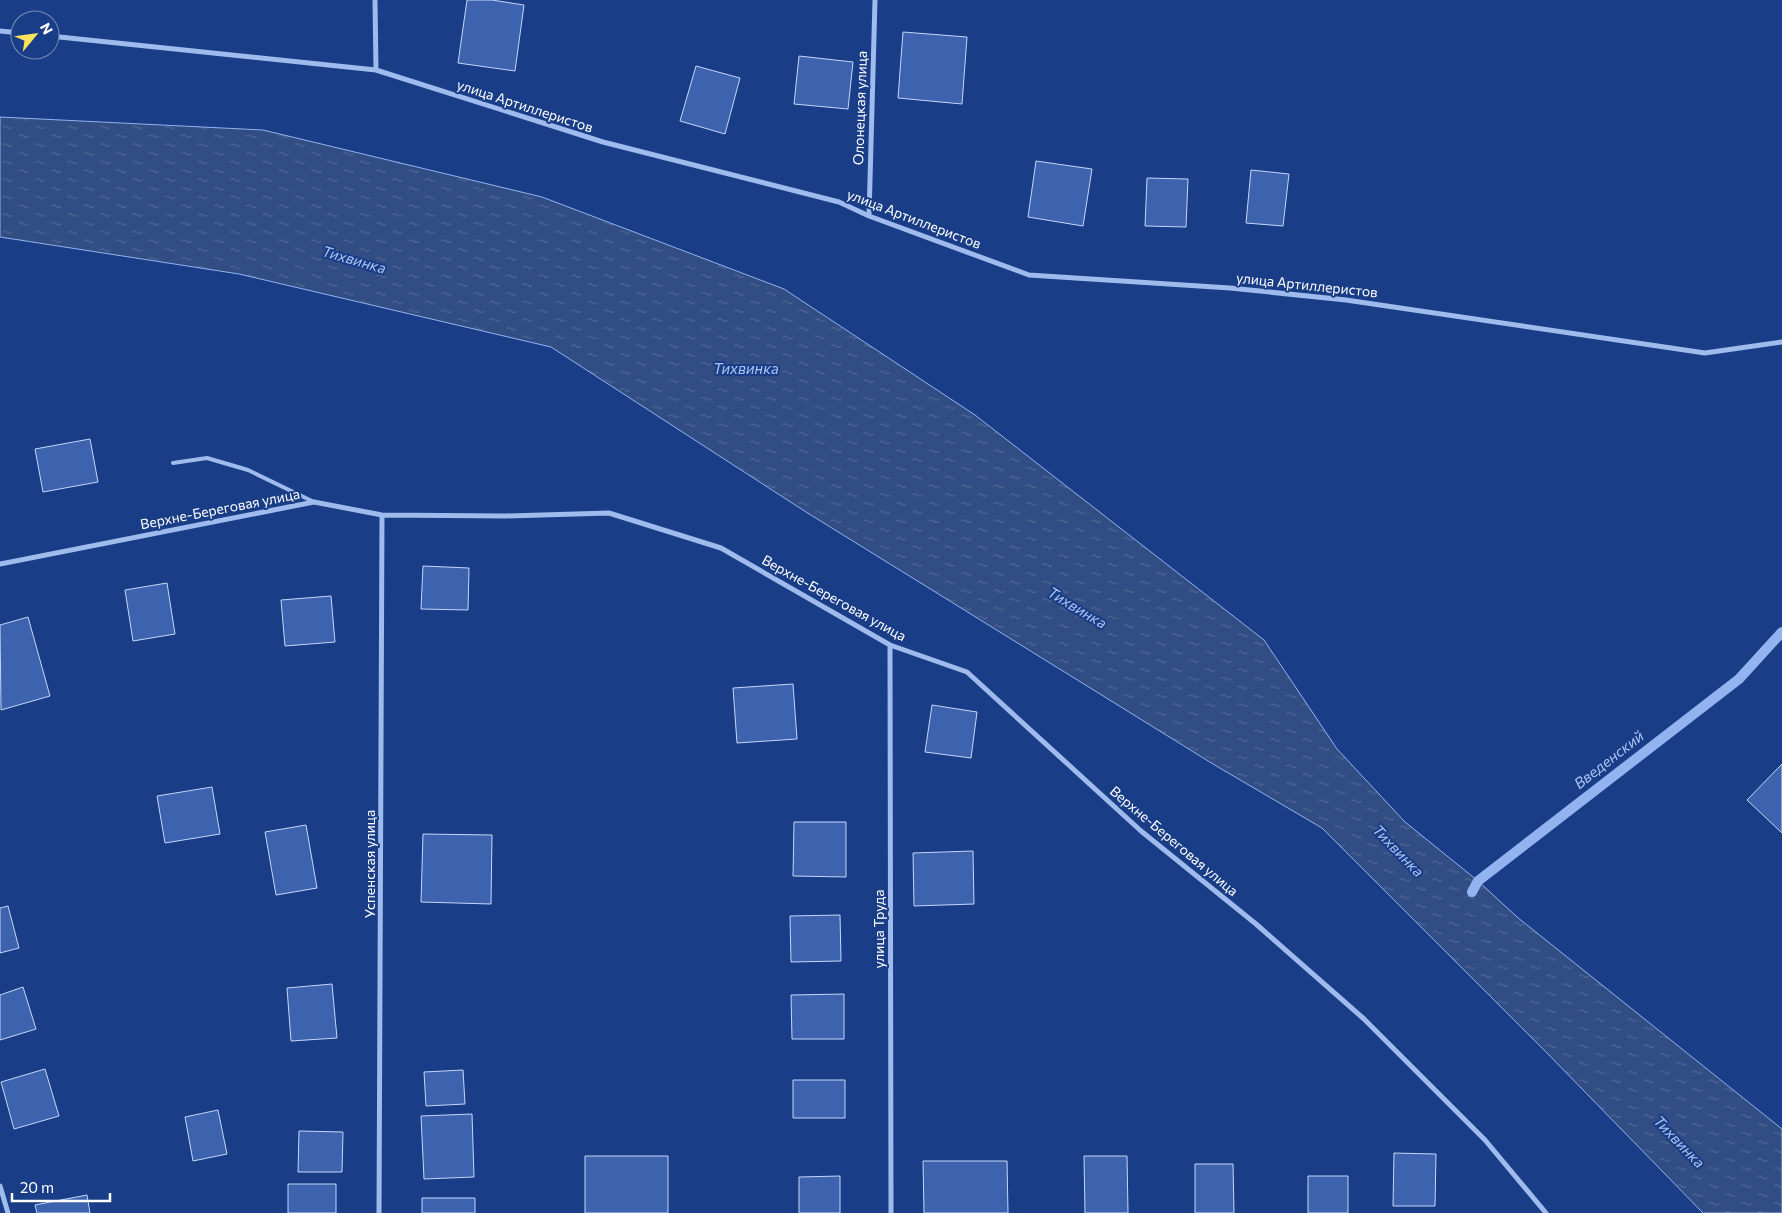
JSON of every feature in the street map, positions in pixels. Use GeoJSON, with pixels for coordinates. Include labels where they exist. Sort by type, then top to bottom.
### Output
{"type":"FeatureCollection","features":[{"type":"Feature","properties":{"kind":"street"},"geometry":{"type":"LineString","coordinates":[[375,0],[376,70]]}},
{"type":"Feature","properties":{"kind":"street","name":"Олонецкая улица"},"geometry":{"type":"LineString","coordinates":[[869,216],[875,0]]}},
{"type":"Feature","properties":{"kind":"street","name":"улица Артиллеристов"},"geometry":{"type":"LineString","coordinates":[[60,37],[376,70],[603,142],[839,202],[869,216],[1029,275],[1230,288],[1346,300],[1705,353],[1782,342]]}},
{"type":"Feature","properties":{"kind":"street","name":"Верхне-Береговая улица"},"geometry":{"type":"LineString","coordinates":[[0,564],[314,502],[382,514],[505,516],[609,513],[721,548],[890,645],[967,672],[1141,831],[1256,924],[1364,1019],[1485,1140],[1546,1213]]}},
{"type":"Feature","properties":{"kind":"street","name":"Успенская улица"},"geometry":{"type":"LineString","coordinates":[[379,1213],[382,514]]}},
{"type":"Feature","properties":{"kind":"street","name":"улица Труда"},"geometry":{"type":"LineString","coordinates":[[890,645],[891,1213]]}},
{"type":"Feature","properties":{"kind":"street"},"geometry":{"type":"LineString","coordinates":[[0,1186],[8,1213]]}},
{"type":"Feature","properties":{"kind":"lane"},"geometry":{"type":"LineString","coordinates":[[173,463],[207,458],[248,470],[314,502]]}},
{"type":"Feature","properties":{"kind":"water","name":"Тихвинка"},"geometry":{"type":"Polygon","coordinates":[[[0,117],[263,130],[542,197],[784,289],[975,415],[1264,640],[1337,749],[1405,822],[1478,881],[1517,917],[1782,1129],[1782,1213],[1703,1213],[1547,1053],[1322,828],[1213,764],[806,512],[551,347],[239,274],[0,237],[0,117]]]}},
{"type":"Feature","properties":{"kind":"building"},"geometry":{"type":"Polygon","coordinates":[[[467,0],[492,0],[524,5],[515,71],[458,63],[467,0]]]}},
{"type":"Feature","properties":{"kind":"building"},"geometry":{"type":"Polygon","coordinates":[[[903,32],[967,37],[962,104],[898,98],[903,32]]]}},
{"type":"Feature","properties":{"kind":"building"},"geometry":{"type":"Polygon","coordinates":[[[799,56],[853,62],[848,109],[794,104],[799,56]]]}},
{"type":"Feature","properties":{"kind":"building"},"geometry":{"type":"Polygon","coordinates":[[[696,66],[740,78],[725,134],[680,121],[696,66]]]}},
{"type":"Feature","properties":{"kind":"building"},"geometry":{"type":"Polygon","coordinates":[[[1036,161],[1092,169],[1083,226],[1028,217],[1036,161]]]}},
{"type":"Feature","properties":{"kind":"building"},"geometry":{"type":"Polygon","coordinates":[[[1251,170],[1289,174],[1283,226],[1246,223],[1251,170]]]}},
{"type":"Feature","properties":{"kind":"building"},"geometry":{"type":"Polygon","coordinates":[[[1147,178],[1188,179],[1186,227],[1145,226],[1147,178]]]}},
{"type":"Feature","properties":{"kind":"building"},"geometry":{"type":"Polygon","coordinates":[[[90,439],[98,482],[43,492],[35,449],[90,439]]]}},
{"type":"Feature","properties":{"kind":"building"},"geometry":{"type":"Polygon","coordinates":[[[423,566],[469,568],[468,610],[421,609],[423,566]]]}},
{"type":"Feature","properties":{"kind":"building"},"geometry":{"type":"Polygon","coordinates":[[[167,583],[175,634],[133,641],[125,590],[167,583]]]}},
{"type":"Feature","properties":{"kind":"building"},"geometry":{"type":"Polygon","coordinates":[[[331,596],[335,642],[285,646],[281,600],[331,596]]]}},
{"type":"Feature","properties":{"kind":"building"},"geometry":{"type":"Polygon","coordinates":[[[28,617],[50,696],[1,710],[0,625],[28,617]]]}},
{"type":"Feature","properties":{"kind":"building"},"geometry":{"type":"Polygon","coordinates":[[[793,684],[797,739],[737,743],[733,688],[793,684]]]}},
{"type":"Feature","properties":{"kind":"building"},"geometry":{"type":"Polygon","coordinates":[[[932,705],[977,712],[971,758],[925,752],[932,705]]]}},
{"type":"Feature","properties":{"kind":"building"},"geometry":{"type":"Polygon","coordinates":[[[1782,764],[1782,833],[1747,800],[1782,764]]]}},
{"type":"Feature","properties":{"kind":"building"},"geometry":{"type":"Polygon","coordinates":[[[212,787],[220,834],[165,843],[157,796],[212,787]]]}},
{"type":"Feature","properties":{"kind":"building"},"geometry":{"type":"Polygon","coordinates":[[[794,822],[846,822],[846,877],[793,876],[794,822]]]}},
{"type":"Feature","properties":{"kind":"building"},"geometry":{"type":"Polygon","coordinates":[[[306,825],[317,888],[276,895],[265,832],[306,825]]]}},
{"type":"Feature","properties":{"kind":"building"},"geometry":{"type":"Polygon","coordinates":[[[423,834],[492,835],[491,904],[421,902],[423,834]]]}},
{"type":"Feature","properties":{"kind":"building"},"geometry":{"type":"Polygon","coordinates":[[[973,851],[974,904],[914,906],[913,853],[973,851]]]}},
{"type":"Feature","properties":{"kind":"building"},"geometry":{"type":"Polygon","coordinates":[[[8,906],[19,948],[0,953],[0,908],[8,906]]]}},
{"type":"Feature","properties":{"kind":"building"},"geometry":{"type":"Polygon","coordinates":[[[840,915],[841,961],[791,962],[790,916],[840,915]]]}},
{"type":"Feature","properties":{"kind":"building"},"geometry":{"type":"Polygon","coordinates":[[[332,984],[337,1038],[291,1041],[287,988],[332,984]]]}},
{"type":"Feature","properties":{"kind":"building"},"geometry":{"type":"Polygon","coordinates":[[[23,987],[36,1029],[0,1040],[0,995],[23,987]]]}},
{"type":"Feature","properties":{"kind":"building"},"geometry":{"type":"Polygon","coordinates":[[[844,994],[844,1039],[792,1039],[791,995],[844,994]]]}},
{"type":"Feature","properties":{"kind":"building"},"geometry":{"type":"Polygon","coordinates":[[[45,1069],[59,1116],[14,1129],[1,1082],[45,1069]]]}},
{"type":"Feature","properties":{"kind":"building"},"geometry":{"type":"Polygon","coordinates":[[[463,1070],[465,1104],[426,1106],[424,1072],[463,1070]]]}},
{"type":"Feature","properties":{"kind":"building"},"geometry":{"type":"Polygon","coordinates":[[[793,1080],[845,1080],[845,1118],[793,1118],[793,1080]]]}},
{"type":"Feature","properties":{"kind":"building"},"geometry":{"type":"Polygon","coordinates":[[[218,1110],[227,1154],[193,1161],[185,1117],[218,1110]]]}},
{"type":"Feature","properties":{"kind":"building"},"geometry":{"type":"Polygon","coordinates":[[[472,1114],[474,1177],[424,1179],[421,1116],[472,1114]]]}},
{"type":"Feature","properties":{"kind":"building"},"geometry":{"type":"Polygon","coordinates":[[[299,1131],[343,1132],[342,1172],[298,1172],[299,1131]]]}},
{"type":"Feature","properties":{"kind":"building"},"geometry":{"type":"Polygon","coordinates":[[[1394,1153],[1436,1154],[1435,1206],[1393,1206],[1394,1153]]]}},
{"type":"Feature","properties":{"kind":"building"},"geometry":{"type":"Polygon","coordinates":[[[585,1156],[668,1156],[668,1213],[585,1213],[585,1156]]]}},
{"type":"Feature","properties":{"kind":"building"},"geometry":{"type":"Polygon","coordinates":[[[1084,1156],[1127,1156],[1128,1213],[1085,1213],[1084,1156]]]}},
{"type":"Feature","properties":{"kind":"building"},"geometry":{"type":"Polygon","coordinates":[[[923,1161],[1007,1161],[1008,1213],[924,1213],[923,1161]]]}},
{"type":"Feature","properties":{"kind":"building"},"geometry":{"type":"Polygon","coordinates":[[[1195,1164],[1233,1164],[1234,1213],[1195,1213],[1195,1164]]]}},
{"type":"Feature","properties":{"kind":"building"},"geometry":{"type":"Polygon","coordinates":[[[840,1176],[840,1213],[799,1213],[799,1177],[840,1176]]]}},
{"type":"Feature","properties":{"kind":"building"},"geometry":{"type":"Polygon","coordinates":[[[1308,1176],[1348,1176],[1348,1213],[1308,1213],[1308,1176]]]}},
{"type":"Feature","properties":{"kind":"building"},"geometry":{"type":"Polygon","coordinates":[[[288,1184],[336,1184],[336,1213],[288,1213],[288,1184]]]}},
{"type":"Feature","properties":{"kind":"building"},"geometry":{"type":"Polygon","coordinates":[[[87,1195],[90,1213],[37,1213],[35,1205],[87,1195]]]}},
{"type":"Feature","properties":{"kind":"building"},"geometry":{"type":"Polygon","coordinates":[[[422,1198],[475,1198],[475,1213],[422,1213],[422,1198]]]}},
{"type":"Feature","properties":{"kind":"waterway","name":"Введенский"},"geometry":{"type":"LineString","coordinates":[[1472,892],[1478,881],[1739,679],[1782,632]]}}]}
